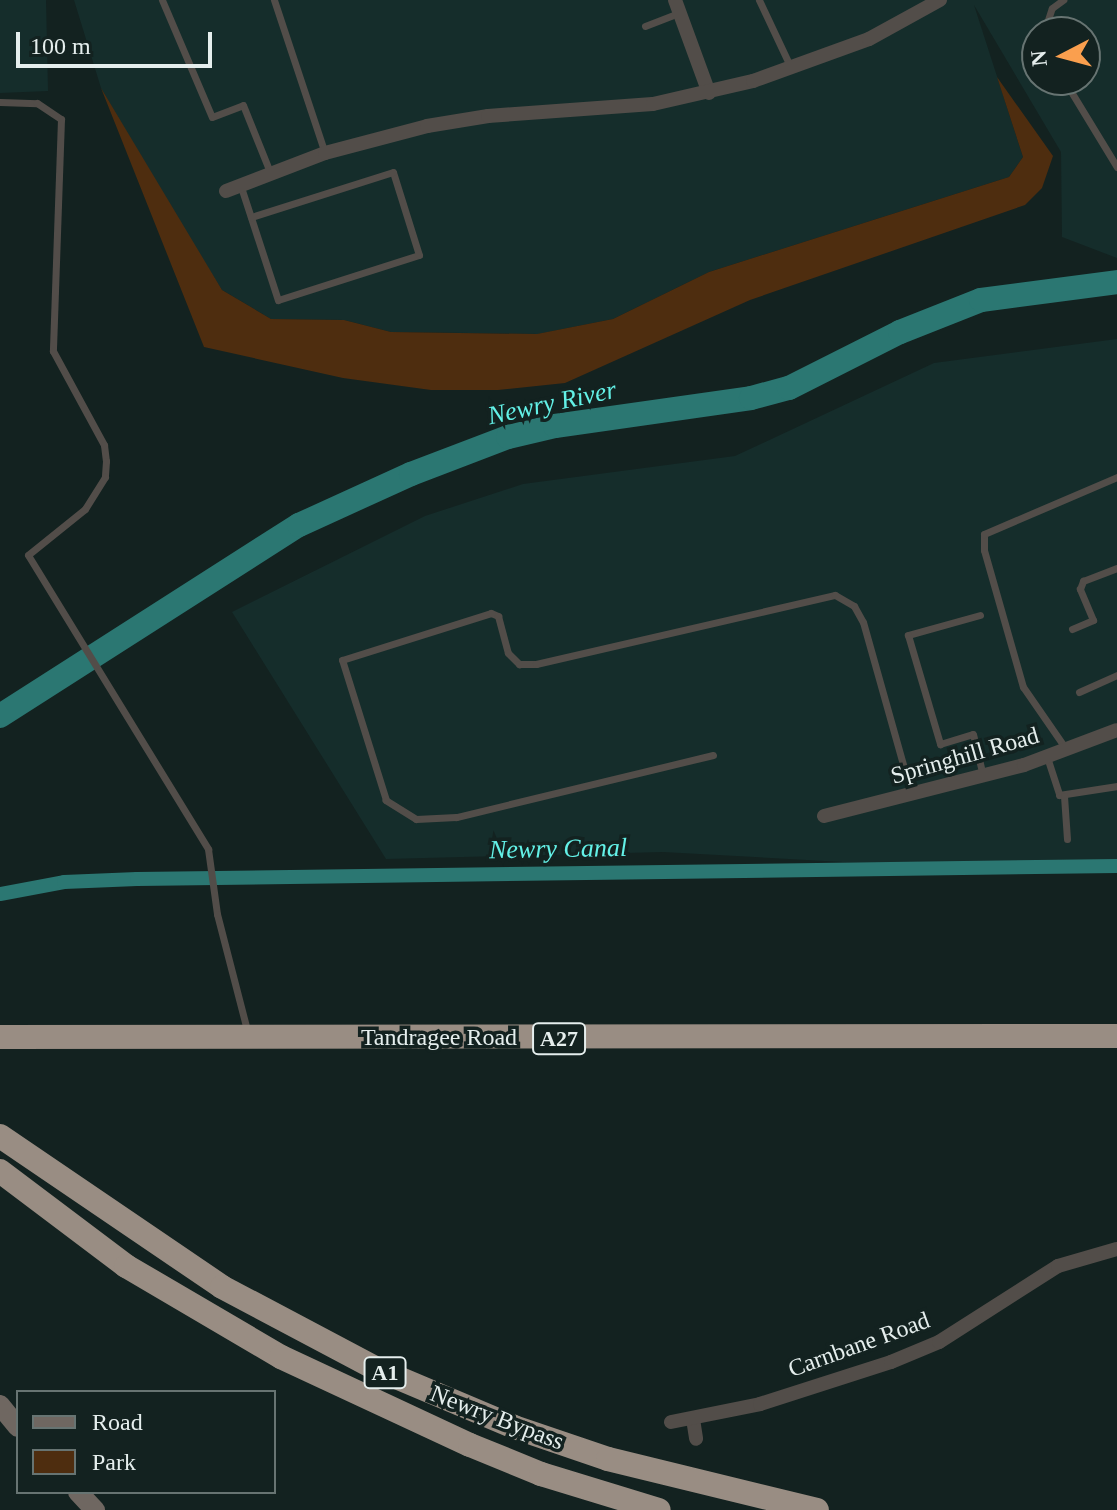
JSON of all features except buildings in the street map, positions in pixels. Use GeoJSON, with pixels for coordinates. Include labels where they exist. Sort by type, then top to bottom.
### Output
{"type":"FeatureCollection","features":[{"type":"Feature","properties":{"kind":"highway","name":"Tandragee Road"},"geometry":{"type":"LineString","coordinates":[[0,1037],[1117,1036]]}},
{"type":"Feature","properties":{"kind":"highway","name":"Newry Bypass"},"geometry":{"type":"LineString","coordinates":[[0,1136],[222,1287],[377,1369],[514,1427],[608,1459],[817,1510]]}},
{"type":"Feature","properties":{"kind":"highway","name":"Newry Bypass"},"geometry":{"type":"LineString","coordinates":[[0,1171],[126,1266],[281,1357],[470,1445],[541,1474],[659,1510]]}},
{"type":"Feature","properties":{"kind":"street"},"geometry":{"type":"LineString","coordinates":[[233,188],[270,172],[382,136],[488,116],[653,104],[709,93],[791,68],[869,39],[940,0]]}},
{"type":"Feature","properties":{"kind":"street"},"geometry":{"type":"LineString","coordinates":[[677,6],[709,93]]}},
{"type":"Feature","properties":{"kind":"street","name":"Springhill Road"},"geometry":{"type":"LineString","coordinates":[[824,816],[983,776],[1047,757],[1117,730]]}},
{"type":"Feature","properties":{"kind":"street","name":"Carnbane Road"},"geometry":{"type":"LineString","coordinates":[[671,1422],[760,1404],[891,1362],[939,1342],[1058,1266],[1117,1249]]}},
{"type":"Feature","properties":{"kind":"street"},"geometry":{"type":"LineString","coordinates":[[0,1405],[16,1425]]}},
{"type":"Feature","properties":{"kind":"street"},"geometry":{"type":"LineString","coordinates":[[693,1419],[696,1439]]}},
{"type":"Feature","properties":{"kind":"street"},"geometry":{"type":"LineString","coordinates":[[80,1494],[95,1510]]}},
{"type":"Feature","properties":{"kind":"lane"},"geometry":{"type":"LineString","coordinates":[[162,0],[212,117],[243,105],[270,172]]}},
{"type":"Feature","properties":{"kind":"lane"},"geometry":{"type":"LineString","coordinates":[[274,0],[325,153]]}},
{"type":"Feature","properties":{"kind":"lane"},"geometry":{"type":"LineString","coordinates":[[759,0],[791,68]]}},
{"type":"Feature","properties":{"kind":"lane"},"geometry":{"type":"LineString","coordinates":[[1049,16],[1052,8],[1063,0]]}},
{"type":"Feature","properties":{"kind":"lane"},"geometry":{"type":"LineString","coordinates":[[645,26],[677,6]]}},
{"type":"Feature","properties":{"kind":"lane"},"geometry":{"type":"LineString","coordinates":[[1074,96],[1117,167]]}},
{"type":"Feature","properties":{"kind":"lane"},"geometry":{"type":"LineString","coordinates":[[0,102],[37,103],[61,119],[53,351],[104,445],[105,477],[85,509],[28,555],[74,637],[208,849],[217,914],[249,1036]]}},
{"type":"Feature","properties":{"kind":"lane"},"geometry":{"type":"LineString","coordinates":[[233,188],[251,217],[278,300],[419,255],[393,172],[251,217]]}},
{"type":"Feature","properties":{"kind":"lane"},"geometry":{"type":"LineString","coordinates":[[1066,749],[1023,687],[984,550],[984,534],[1117,477]]}},
{"type":"Feature","properties":{"kind":"lane"},"geometry":{"type":"LineString","coordinates":[[1072,629],[1093,620],[1080,589],[1083,581],[1117,568]]}},
{"type":"Feature","properties":{"kind":"lane"},"geometry":{"type":"LineString","coordinates":[[713,755],[456,817],[416,819],[386,800],[342,660],[491,613],[498,616],[508,653],[519,664],[536,664],[835,595],[854,606],[863,622],[911,795]]}},
{"type":"Feature","properties":{"kind":"lane"},"geometry":{"type":"LineString","coordinates":[[980,615],[908,635],[940,744],[973,734],[983,776]]}},
{"type":"Feature","properties":{"kind":"lane"},"geometry":{"type":"LineString","coordinates":[[1079,692],[1117,675]]}},
{"type":"Feature","properties":{"kind":"lane"},"geometry":{"type":"LineString","coordinates":[[1047,757],[1054,785],[1064,796],[1067,839]]}},
{"type":"Feature","properties":{"kind":"lane"},"geometry":{"type":"LineString","coordinates":[[1064,796],[1117,786]]}},
{"type":"Feature","properties":{"kind":"shaded area"},"geometry":{"type":"Polygon","coordinates":[[[0,0],[46,0],[48,91],[0,93],[0,0]]]}},
{"type":"Feature","properties":{"kind":"shaded area"},"geometry":{"type":"Polygon","coordinates":[[[74,0],[1117,0],[1117,258],[1062,237],[1061,152],[1028,96],[1101,96],[1101,16],[1021,16],[1021,84],[974,5],[1023,157],[1009,177],[709,272],[613,319],[538,334],[391,332],[344,320],[271,319],[222,290],[148,172],[101,88],[74,0]]]}},
{"type":"Feature","properties":{"kind":"shaded area"},"geometry":{"type":"Polygon","coordinates":[[[1117,339],[1117,862],[843,862],[663,852],[386,859],[232,612],[425,516],[523,484],[735,456],[934,363],[1117,339]]]}},
{"type":"Feature","properties":{"kind":"green space"},"geometry":{"type":"Polygon","coordinates":[[[997,77],[1053,156],[1042,188],[1025,205],[750,300],[565,383],[498,390],[431,390],[343,378],[204,347],[101,88],[222,290],[271,319],[344,320],[391,332],[537,334],[613,319],[709,272],[1009,177],[1023,157],[997,77]]]}},
{"type":"Feature","properties":{"kind":"waterway","name":"Newry River"},"geometry":{"type":"LineString","coordinates":[[0,716],[299,525],[411,474],[508,437],[555,426],[751,398],[789,388],[900,332],[981,300],[1117,282]]}},
{"type":"Feature","properties":{"kind":"waterway","name":"Newry Canal"},"geometry":{"type":"LineString","coordinates":[[0,894],[64,882],[137,879],[1117,866]]}}]}
